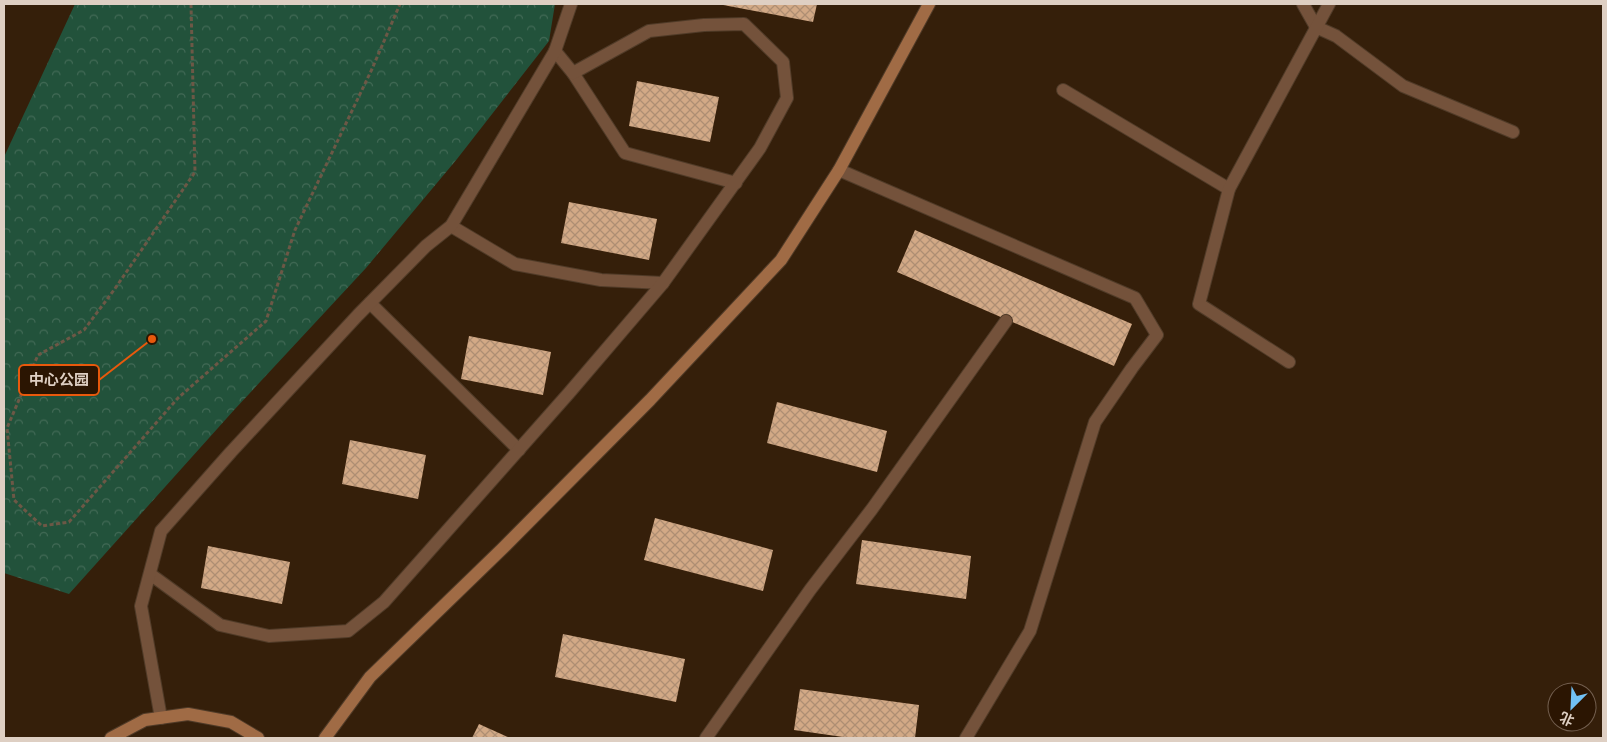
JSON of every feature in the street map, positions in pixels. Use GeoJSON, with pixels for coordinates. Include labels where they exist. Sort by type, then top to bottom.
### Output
{"type":"FeatureCollection","features":[{"type":"Feature","properties":{"kind":"main road"},"geometry":{"type":"LineString","coordinates":[[325,738],[370,677],[509,542],[650,400],[781,260],[839,170],[929,4]]}},
{"type":"Feature","properties":{"kind":"main road"},"geometry":{"type":"LineString","coordinates":[[111,738],[145,720],[188,714],[231,722],[258,738]]}},
{"type":"Feature","properties":{"kind":"street"},"geometry":{"type":"LineString","coordinates":[[161,718],[142,606],[161,530],[370,303],[426,246],[451,226],[554,50],[571,4]]}},
{"type":"Feature","properties":{"kind":"street"},"geometry":{"type":"LineString","coordinates":[[1303,4],[1316,27],[1336,36],[1403,86],[1512,132]]}},
{"type":"Feature","properties":{"kind":"street"},"geometry":{"type":"LineString","coordinates":[[1289,362],[1199,304],[1229,189],[1329,4]]}},
{"type":"Feature","properties":{"kind":"street"},"geometry":{"type":"LineString","coordinates":[[150,574],[220,625],[269,636],[348,631],[384,602],[519,450],[663,283],[760,148],[787,98],[783,62],[744,24],[704,25],[648,31],[573,73]]}},
{"type":"Feature","properties":{"kind":"street"},"geometry":{"type":"LineString","coordinates":[[554,50],[573,73],[624,153],[736,183]]}},
{"type":"Feature","properties":{"kind":"street"},"geometry":{"type":"LineString","coordinates":[[1063,90],[1229,189]]}},
{"type":"Feature","properties":{"kind":"street"},"geometry":{"type":"LineString","coordinates":[[839,170],[1135,298],[1157,335],[1095,422],[1030,631],[966,738]]}},
{"type":"Feature","properties":{"kind":"street"},"geometry":{"type":"LineString","coordinates":[[451,226],[515,264],[601,280],[663,283]]}},
{"type":"Feature","properties":{"kind":"street"},"geometry":{"type":"LineString","coordinates":[[370,303],[519,450]]}},
{"type":"Feature","properties":{"kind":"street"},"geometry":{"type":"LineString","coordinates":[[706,738],[810,590],[872,509],[1006,322]]}},
{"type":"Feature","properties":{"kind":"path"},"geometry":{"type":"LineString","coordinates":[[191,4],[195,172],[114,290],[84,330],[38,355],[7,428],[14,500],[42,526],[69,522],[178,398],[266,321],[296,230],[372,69],[400,4]]}},
{"type":"Feature","properties":{"kind":"green space"},"geometry":{"type":"Polygon","coordinates":[[[75,4],[555,4],[549,41],[457,159],[366,268],[235,409],[69,594],[4,573],[4,157],[75,4]]]}},
{"type":"Feature","properties":{"kind":"building"},"geometry":{"type":"Polygon","coordinates":[[[718,4],[817,4],[813,22],[718,4]]]}},
{"type":"Feature","properties":{"kind":"building"},"geometry":{"type":"Polygon","coordinates":[[[637,81],[719,97],[710,142],[629,126],[637,81]]]}},
{"type":"Feature","properties":{"kind":"building"},"geometry":{"type":"Polygon","coordinates":[[[569,202],[657,219],[649,260],[561,243],[569,202]]]}},
{"type":"Feature","properties":{"kind":"building"},"geometry":{"type":"Polygon","coordinates":[[[915,230],[1132,324],[1114,366],[897,272],[915,230]]]}},
{"type":"Feature","properties":{"kind":"building"},"geometry":{"type":"Polygon","coordinates":[[[469,336],[551,352],[543,395],[461,379],[469,336]]]}},
{"type":"Feature","properties":{"kind":"building"},"geometry":{"type":"Polygon","coordinates":[[[777,402],[887,431],[877,472],[767,443],[777,402]]]}},
{"type":"Feature","properties":{"kind":"building"},"geometry":{"type":"Polygon","coordinates":[[[350,440],[426,455],[418,499],[342,484],[350,440]]]}},
{"type":"Feature","properties":{"kind":"building"},"geometry":{"type":"Polygon","coordinates":[[[655,518],[773,550],[763,591],[644,560],[655,518]]]}},
{"type":"Feature","properties":{"kind":"building"},"geometry":{"type":"Polygon","coordinates":[[[862,540],[971,556],[966,599],[856,584],[862,540]]]}},
{"type":"Feature","properties":{"kind":"building"},"geometry":{"type":"Polygon","coordinates":[[[208,546],[290,562],[282,604],[201,588],[208,546]]]}},
{"type":"Feature","properties":{"kind":"building"},"geometry":{"type":"Polygon","coordinates":[[[563,634],[685,659],[676,702],[555,677],[563,634]]]}},
{"type":"Feature","properties":{"kind":"building"},"geometry":{"type":"Polygon","coordinates":[[[800,689],[919,705],[915,738],[850,738],[794,730],[800,689]]]}},
{"type":"Feature","properties":{"kind":"building"},"geometry":{"type":"Polygon","coordinates":[[[479,724],[510,738],[472,738],[479,724]]]}},
{"type":"Feature","properties":{"kind":"place","name":"中心公园"},"geometry":{"type":"Point","coordinates":[152,339]}}]}
